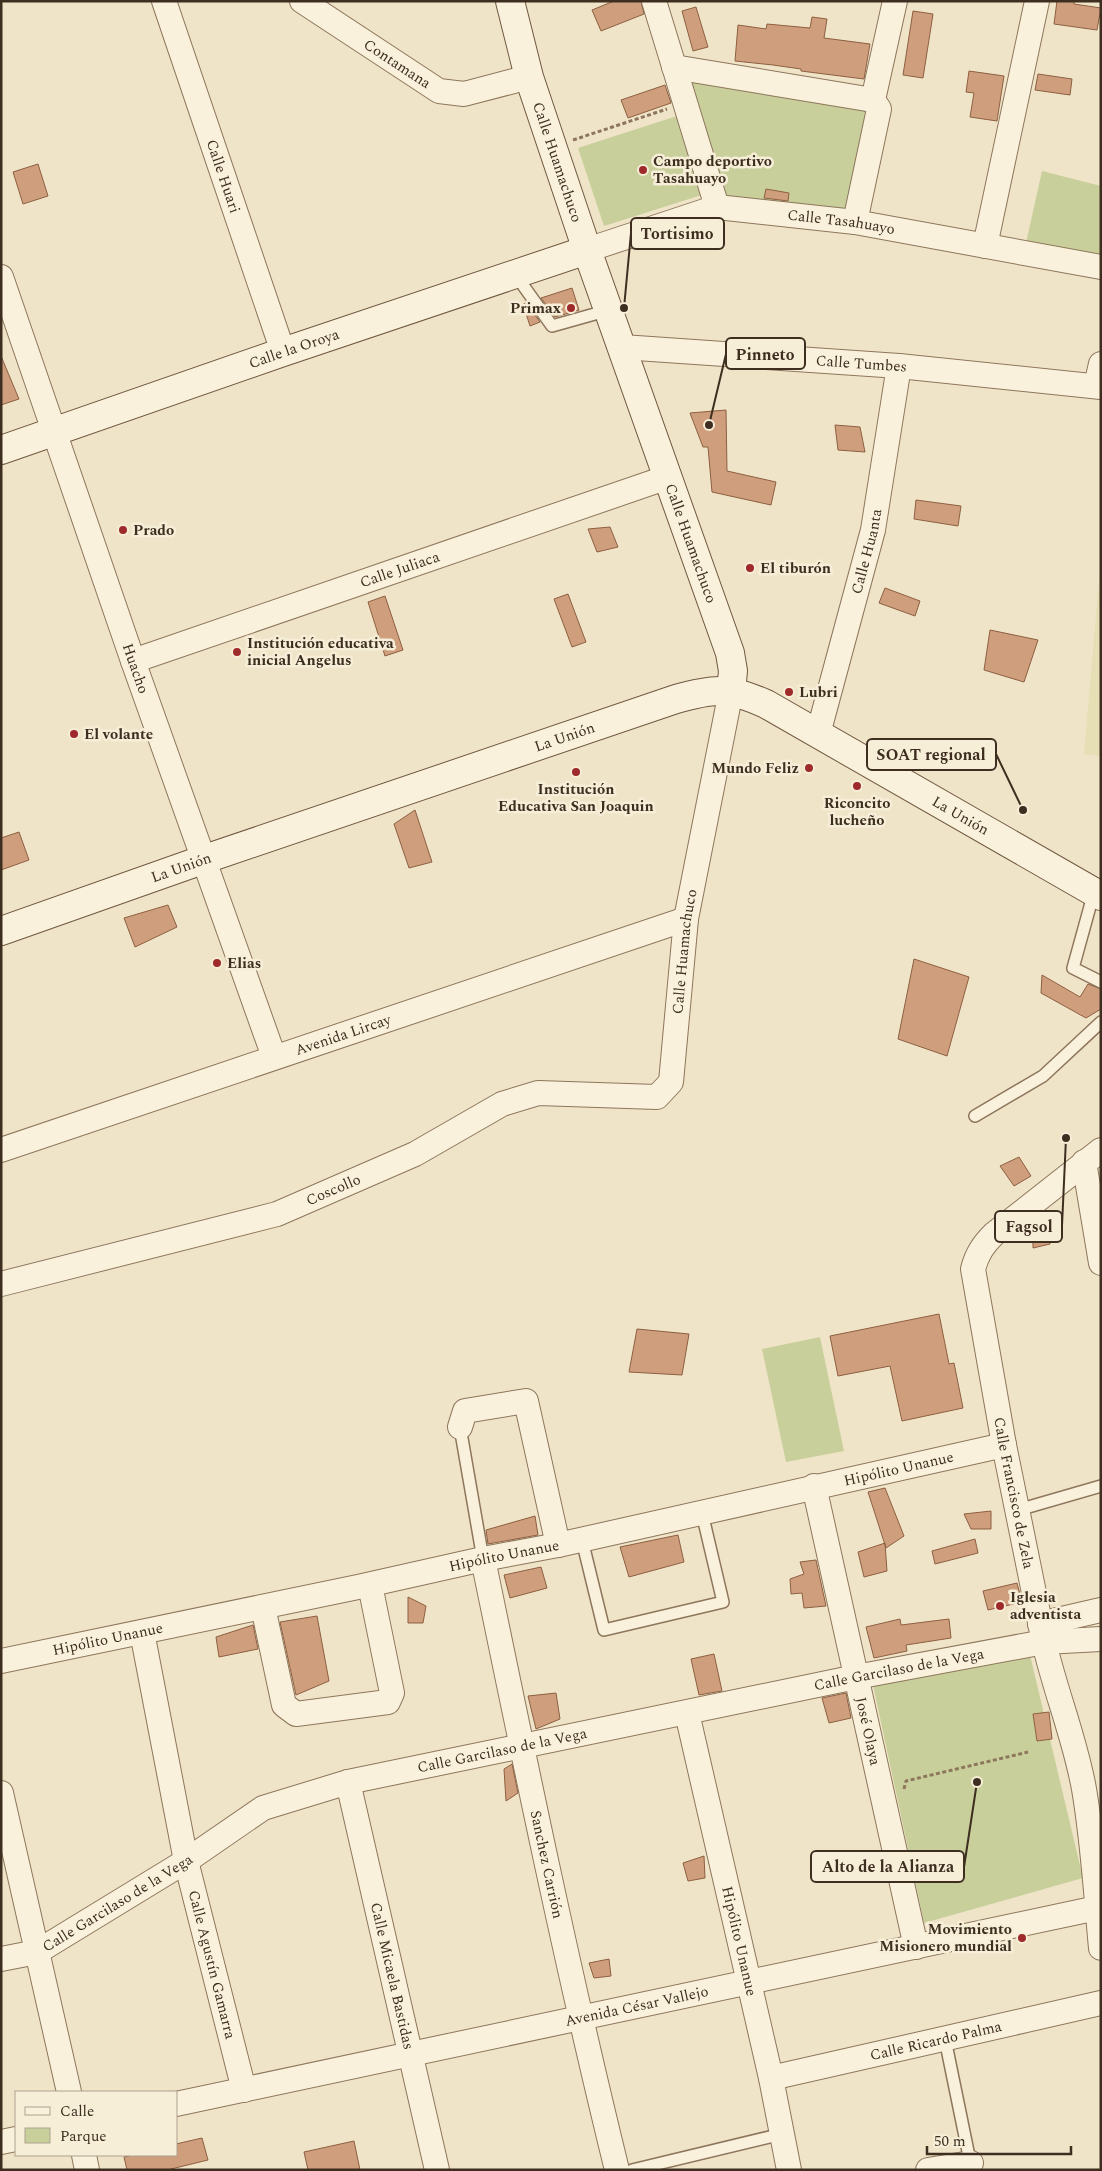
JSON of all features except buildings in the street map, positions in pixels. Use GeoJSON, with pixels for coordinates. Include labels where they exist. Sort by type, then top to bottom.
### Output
{"type":"FeatureCollection","features":[{"type":"Feature","properties":{"kind":"street","name":"Calle Huari"},"geometry":{"type":"LineString","coordinates":[[164,1],[282,352]]}},
{"type":"Feature","properties":{"kind":"street","name":"Contamana"},"geometry":{"type":"LineString","coordinates":[[302,1],[439,91],[464,94],[529,77]]}},
{"type":"Feature","properties":{"kind":"street","name":"Calle Huamachuco"},"geometry":{"type":"LineString","coordinates":[[510,1],[529,77],[730,653],[733,671],[732,691],[686,919],[671,1082],[656,1097]]}},
{"type":"Feature","properties":{"kind":"street"},"geometry":{"type":"LineString","coordinates":[[654,1],[717,207]]}},
{"type":"Feature","properties":{"kind":"street"},"geometry":{"type":"LineString","coordinates":[[855,222],[879,110],[873,100],[895,1]]}},
{"type":"Feature","properties":{"kind":"street"},"geometry":{"type":"LineString","coordinates":[[985,246],[1037,1]]}},
{"type":"Feature","properties":{"kind":"street"},"geometry":{"type":"LineString","coordinates":[[674,67],[873,100]]}},
{"type":"Feature","properties":{"kind":"street","name":"Calle Tasahuayo"},"geometry":{"type":"LineString","coordinates":[[588,250],[717,207],[855,222],[1101,267]]}},
{"type":"Feature","properties":{"kind":"street","name":"Calle la Oroya"},"geometry":{"type":"LineString","coordinates":[[1,450],[282,352],[588,250]]}},
{"type":"Feature","properties":{"kind":"street","name":"Huacho"},"geometry":{"type":"LineString","coordinates":[[1,278],[133,661],[274,1057]]}},
{"type":"Feature","properties":{"kind":"street","name":"Calle Tumbes"},"geometry":{"type":"LineString","coordinates":[[622,347],[1099,379]]}},
{"type":"Feature","properties":{"kind":"street","name":"Calle Huanta"},"geometry":{"type":"LineString","coordinates":[[818,734],[873,530],[898,366]]}},
{"type":"Feature","properties":{"kind":"street","name":"Calle Juliaca"},"geometry":{"type":"LineString","coordinates":[[133,661],[668,477]]}},
{"type":"Feature","properties":{"kind":"street","name":"La Unión"},"geometry":{"type":"LineString","coordinates":[[1,931],[204,860],[701,692],[732,691],[766,704],[1097,894]]}},
{"type":"Feature","properties":{"kind":"street","name":"Avenida Lircay"},"geometry":{"type":"LineString","coordinates":[[1,1150],[686,919]]}},
{"type":"Feature","properties":{"kind":"street","name":"Coscollo"},"geometry":{"type":"LineString","coordinates":[[1,1284],[277,1214],[415,1154],[502,1104],[538,1093],[656,1097]]}},
{"type":"Feature","properties":{"kind":"street"},"geometry":{"type":"LineString","coordinates":[[1092,1156],[1101,1263]]}},
{"type":"Feature","properties":{"kind":"street","name":"Calle Francisco de Zela"},"geometry":{"type":"LineString","coordinates":[[1092,1156],[994,1234],[980,1250],[973,1269],[1004,1445],[1042,1633],[1050,1667],[1071,1731],[1084,1789],[1101,1948]]}},
{"type":"Feature","properties":{"kind":"street"},"geometry":{"type":"LineString","coordinates":[[460,1427],[465,1411],[526,1401],[558,1545]]}},
{"type":"Feature","properties":{"kind":"street","name":"Hipólito Unanue"},"geometry":{"type":"LineString","coordinates":[[1,1661],[370,1585],[483,1559],[582,1540],[814,1486],[1004,1445]]}},
{"type":"Feature","properties":{"kind":"street","name":"José Olaya"},"geometry":{"type":"LineString","coordinates":[[814,1486],[916,1947]]}},
{"type":"Feature","properties":{"kind":"street","name":"Sanchez Carrión"},"geometry":{"type":"LineString","coordinates":[[483,1559],[521,1747],[580,2018],[617,2170]]}},
{"type":"Feature","properties":{"kind":"street"},"geometry":{"type":"LineString","coordinates":[[262,1607],[284,1705],[296,1714],[388,1702],[392,1692],[370,1585]]}},
{"type":"Feature","properties":{"kind":"street"},"geometry":{"type":"LineString","coordinates":[[1042,1633],[1101,1610]]}},
{"type":"Feature","properties":{"kind":"street","name":"Calle Agustín Gamarra"},"geometry":{"type":"LineString","coordinates":[[142,1632],[186,1861],[244,2090]]}},
{"type":"Feature","properties":{"kind":"street"},"geometry":{"type":"LineString","coordinates":[[1042,1633],[1101,1639]]}},
{"type":"Feature","properties":{"kind":"street","name":"Calle Garcilaso de la Vega"},"geometry":{"type":"LineString","coordinates":[[1,1960],[38,1952],[186,1861],[263,1808],[348,1782],[856,1677],[1042,1633]]}},
{"type":"Feature","properties":{"kind":"street","name":"Hipólito Unanue"},"geometry":{"type":"LineString","coordinates":[[687,1713],[771,2078],[789,2170]]}},
{"type":"Feature","properties":{"kind":"street","name":"Calle Micaela Bastidas"},"geometry":{"type":"LineString","coordinates":[[348,1782],[437,2170]]}},
{"type":"Feature","properties":{"kind":"street"},"geometry":{"type":"LineString","coordinates":[[1,1793],[5,1828],[38,1952],[70,2091]]}},
{"type":"Feature","properties":{"kind":"street","name":"Avenida César Vallejo"},"geometry":{"type":"LineString","coordinates":[[178,2104],[1098,1908]]}},
{"type":"Feature","properties":{"kind":"street","name":"Calle Ricardo Palma"},"geometry":{"type":"LineString","coordinates":[[771,2078],[1101,2003]]}},
{"type":"Feature","properties":{"kind":"street"},"geometry":{"type":"LineString","coordinates":[[1,2142],[15,2139]]}},
{"type":"Feature","properties":{"kind":"street"},"geometry":{"type":"LineString","coordinates":[[84,2156],[87,2170]]}},
{"type":"Feature","properties":{"kind":"street"},"geometry":{"type":"LineString","coordinates":[[928,2170],[971,2166]]}},
{"type":"Feature","properties":{"kind":"lane"},"geometry":{"type":"LineString","coordinates":[[515,274],[552,326],[609,310]]}},
{"type":"Feature","properties":{"kind":"lane"},"geometry":{"type":"LineString","coordinates":[[1097,894],[1073,968],[1101,982]]}},
{"type":"Feature","properties":{"kind":"lane"},"geometry":{"type":"LineString","coordinates":[[975,1116],[1044,1076],[1101,1022]]}},
{"type":"Feature","properties":{"kind":"lane"},"geometry":{"type":"LineString","coordinates":[[460,1427],[483,1559]]}},
{"type":"Feature","properties":{"kind":"lane"},"geometry":{"type":"LineString","coordinates":[[1018,1510],[1101,1486]]}},
{"type":"Feature","properties":{"kind":"lane"},"geometry":{"type":"LineString","coordinates":[[582,1540],[604,1630],[723,1602],[702,1513]]}},
{"type":"Feature","properties":{"kind":"lane"},"geometry":{"type":"LineString","coordinates":[[945,2039],[971,2166]]}},
{"type":"Feature","properties":{"kind":"lane"},"geometry":{"type":"LineString","coordinates":[[632,2170],[782,2134]]}},
{"type":"Feature","properties":{"kind":"path"},"geometry":{"type":"LineString","coordinates":[[553,147],[684,104]]}},
{"type":"Feature","properties":{"kind":"path"},"geometry":{"type":"LineString","coordinates":[[904,1790],[906,1781],[1028,1752]]}},
{"type":"Feature","properties":{"kind":"shaded area"},"geometry":{"type":"Polygon","coordinates":[[[1101,569],[1101,756],[1084,754],[1101,569]]]}},
{"type":"Feature","properties":{"kind":"green space"},"geometry":{"type":"Polygon","coordinates":[[[683,80],[875,110],[852,216],[719,197],[683,80]]]}},
{"type":"Feature","properties":{"kind":"green space","name":"Campo deportivo Tasahuayo"},"geometry":{"type":"Polygon","coordinates":[[[683,114],[708,193],[604,226],[578,148],[683,114]]]}},
{"type":"Feature","properties":{"kind":"green space"},"geometry":{"type":"Polygon","coordinates":[[[1042,171],[1101,186],[1101,258],[1026,243],[1042,171]]]}},
{"type":"Feature","properties":{"kind":"green space"},"geometry":{"type":"Polygon","coordinates":[[[820,1337],[844,1451],[786,1462],[762,1349],[820,1337]]]}},
{"type":"Feature","properties":{"kind":"green space"},"geometry":{"type":"Polygon","coordinates":[[[1030,1655],[1083,1878],[924,1923],[873,1685],[1030,1655]]]}},
{"type":"Feature","properties":{"kind":"place","name":"Campo deportivo Tasahuayo"},"geometry":{"type":"Point","coordinates":[643,170]}},
{"type":"Feature","properties":{"kind":"place","name":"Primax"},"geometry":{"type":"Point","coordinates":[571,308]}},
{"type":"Feature","properties":{"kind":"place","name":"Tortisimo"},"geometry":{"type":"Point","coordinates":[624,308]}},
{"type":"Feature","properties":{"kind":"place","name":"Pinneto"},"geometry":{"type":"Point","coordinates":[709,425]}},
{"type":"Feature","properties":{"kind":"place","name":"Prado"},"geometry":{"type":"Point","coordinates":[123,530]}},
{"type":"Feature","properties":{"kind":"place","name":"El tiburón"},"geometry":{"type":"Point","coordinates":[750,568]}},
{"type":"Feature","properties":{"kind":"place","name":"Institución educativa inicial Angelus"},"geometry":{"type":"Point","coordinates":[237,652]}},
{"type":"Feature","properties":{"kind":"place","name":"Lubri"},"geometry":{"type":"Point","coordinates":[789,692]}},
{"type":"Feature","properties":{"kind":"place","name":"El volante"},"geometry":{"type":"Point","coordinates":[74,734]}},
{"type":"Feature","properties":{"kind":"place","name":"Mundo Feliz"},"geometry":{"type":"Point","coordinates":[809,768]}},
{"type":"Feature","properties":{"kind":"place","name":"Institución Educativa San Joaquin"},"geometry":{"type":"Point","coordinates":[576,772]}},
{"type":"Feature","properties":{"kind":"place","name":"Riconcito lucheño"},"geometry":{"type":"Point","coordinates":[857,786]}},
{"type":"Feature","properties":{"kind":"place","name":"SOAT regional"},"geometry":{"type":"Point","coordinates":[1023,810]}},
{"type":"Feature","properties":{"kind":"place","name":"Elias"},"geometry":{"type":"Point","coordinates":[217,963]}},
{"type":"Feature","properties":{"kind":"place","name":"Fagsol"},"geometry":{"type":"Point","coordinates":[1066,1138]}},
{"type":"Feature","properties":{"kind":"place","name":"Iglesia adventista"},"geometry":{"type":"Point","coordinates":[1000,1606]}},
{"type":"Feature","properties":{"kind":"place","name":"Alto de la Alianza"},"geometry":{"type":"Point","coordinates":[977,1782]}},
{"type":"Feature","properties":{"kind":"place","name":"Movimiento Misionero mundial"},"geometry":{"type":"Point","coordinates":[1022,1938]}}]}
